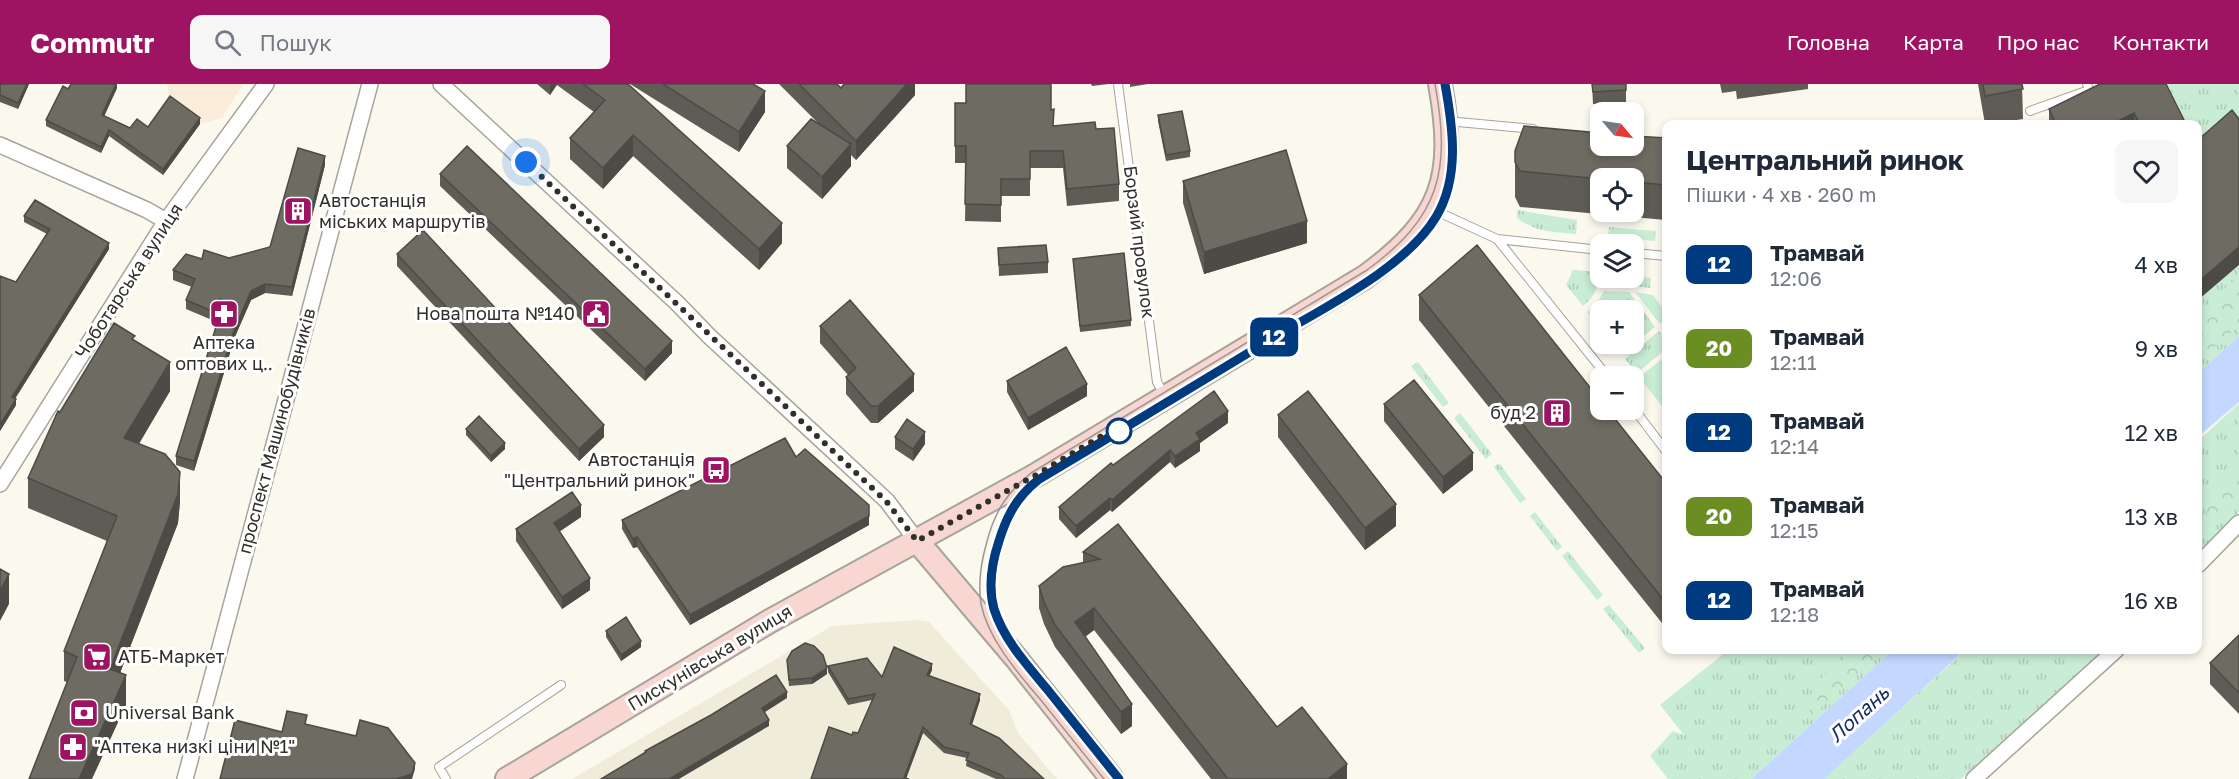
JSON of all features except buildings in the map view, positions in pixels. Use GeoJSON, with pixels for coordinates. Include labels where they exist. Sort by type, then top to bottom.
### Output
{"type":"FeatureCollection","features":[{"type":"Feature","properties":{"kind":"street","name":"Чоботарська вулиця"},"geometry":{"type":"LineString","coordinates":[[0,484],[166,221],[266,84]]}},
{"type":"Feature","properties":{"kind":"street","name":"проспект Машинобудівників"},"geometry":{"type":"LineString","coordinates":[[185,779],[370,84]]}},
{"type":"Feature","properties":{"kind":"street"},"geometry":{"type":"LineString","coordinates":[[441,84],[886,501],[1016,658],[1112,779]]}},
{"type":"Feature","properties":{"kind":"street","name":"Пискунівська вулиця"},"geometry":{"type":"LineString","coordinates":[[507,779],[770,621],[1036,475],[1365,277],[1393,256],[1414,236],[1432,210],[1442,185],[1447,160],[1444,85]]}},
{"type":"Feature","properties":{"kind":"street"},"geometry":{"type":"LineString","coordinates":[[0,145],[147,210],[166,221]]}},
{"type":"Feature","properties":{"kind":"street"},"geometry":{"type":"LineString","coordinates":[[2202,561],[2239,523]]}},
{"type":"Feature","properties":{"kind":"street"},"geometry":{"type":"LineString","coordinates":[[1974,779],[2112,654]]}},
{"type":"Feature","properties":{"kind":"lane","name":"Борзий провулок"},"geometry":{"type":"LineString","coordinates":[[1119,84],[1157,382],[1166,398]]}},
{"type":"Feature","properties":{"kind":"lane"},"geometry":{"type":"LineString","coordinates":[[2030,111],[2089,90],[2087,84]]}},
{"type":"Feature","properties":{"kind":"lane"},"geometry":{"type":"LineString","coordinates":[[1446,121],[1543,130]]}},
{"type":"Feature","properties":{"kind":"lane"},"geometry":{"type":"LineString","coordinates":[[1432,210],[1497,239],[1590,248]]}},
{"type":"Feature","properties":{"kind":"lane"},"geometry":{"type":"LineString","coordinates":[[1497,239],[1599,366]]}},
{"type":"Feature","properties":{"kind":"lane"},"geometry":{"type":"LineString","coordinates":[[1644,254],[1662,256]]}},
{"type":"Feature","properties":{"kind":"lane"},"geometry":{"type":"LineString","coordinates":[[1642,420],[1662,446]]}},
{"type":"Feature","properties":{"kind":"lane"},"geometry":{"type":"LineString","coordinates":[[446,779],[438,767],[561,685]]}},
{"type":"Feature","properties":{"kind":"shaded area"},"geometry":{"type":"Polygon","coordinates":[[[167,84],[243,84],[222,118],[200,124],[170,102],[167,84]]]}},
{"type":"Feature","properties":{"kind":"shaded area"},"geometry":{"type":"Polygon","coordinates":[[[918,620],[929,622],[1009,710],[1018,733],[1057,779],[572,779],[832,626],[918,620]]]}},
{"type":"Feature","properties":{"kind":"green space"},"geometry":{"type":"Polygon","coordinates":[[[2163,84],[2239,84],[2239,137],[2202,149],[2202,120],[2180,120],[2163,84]]]}},
{"type":"Feature","properties":{"kind":"green space"},"geometry":{"type":"Polygon","coordinates":[[[1517,210],[1577,220],[1576,234],[1531,226],[1517,218],[1517,210]]]}},
{"type":"Feature","properties":{"kind":"green space"},"geometry":{"type":"Polygon","coordinates":[[[1609,227],[1656,231],[1655,241],[1644,240],[1644,234],[1608,234],[1609,227]]]}},
{"type":"Feature","properties":{"kind":"green space"},"geometry":{"type":"Polygon","coordinates":[[[2239,265],[2239,336],[2202,369],[2202,297],[2239,265]]]}},
{"type":"Feature","properties":{"kind":"green space"},"geometry":{"type":"Polygon","coordinates":[[[1573,270],[1590,271],[1590,288],[1596,288],[1583,306],[1566,285],[1573,270]]]}},
{"type":"Feature","properties":{"kind":"green space"},"geometry":{"type":"Polygon","coordinates":[[[2239,271],[2239,325],[2202,358],[2202,316],[2239,271]]]}},
{"type":"Feature","properties":{"kind":"green space"},"geometry":{"type":"Polygon","coordinates":[[[1644,277],[1651,278],[1650,288],[1644,287],[1644,277]]]}},
{"type":"Feature","properties":{"kind":"green space"},"geometry":{"type":"Polygon","coordinates":[[[1604,291],[1629,292],[1635,300],[1599,300],[1604,291]]]}},
{"type":"Feature","properties":{"kind":"green space"},"geometry":{"type":"Polygon","coordinates":[[[1635,292],[1653,295],[1662,307],[1660,324],[1644,304],[1644,300],[1641,300],[1635,292]]]}},
{"type":"Feature","properties":{"kind":"green space"},"geometry":{"type":"Polygon","coordinates":[[[1644,312],[1655,327],[1644,336],[1644,312]]]}},
{"type":"Feature","properties":{"kind":"green space"},"geometry":{"type":"Polygon","coordinates":[[[1659,331],[1662,335],[1662,352],[1644,367],[1631,366],[1625,359],[1631,354],[1644,354],[1644,343],[1659,331]]]}},
{"type":"Feature","properties":{"kind":"green space"},"geometry":{"type":"Polygon","coordinates":[[[1662,359],[1662,406],[1644,383],[1644,373],[1662,359]]]}},
{"type":"Feature","properties":{"kind":"green space"},"geometry":{"type":"Polygon","coordinates":[[[1418,362],[1449,403],[1443,407],[1411,366],[1418,362]]]}},
{"type":"Feature","properties":{"kind":"green space"},"geometry":{"type":"Polygon","coordinates":[[[2239,403],[2239,512],[2202,552],[2202,437],[2239,403]]]}},
{"type":"Feature","properties":{"kind":"green space"},"geometry":{"type":"Polygon","coordinates":[[[1460,413],[1492,454],[1486,459],[1454,418],[1460,413]]]}},
{"type":"Feature","properties":{"kind":"green space"},"geometry":{"type":"Polygon","coordinates":[[[1499,463],[1526,499],[1520,503],[1494,467],[1499,463]]]}},
{"type":"Feature","properties":{"kind":"green space"},"geometry":{"type":"Polygon","coordinates":[[[2239,477],[2239,499],[2205,523],[2210,497],[2239,477]]]}},
{"type":"Feature","properties":{"kind":"green space"},"geometry":{"type":"Polygon","coordinates":[[[1535,512],[1562,547],[1557,551],[1530,516],[1535,512]]]}},
{"type":"Feature","properties":{"kind":"green space"},"geometry":{"type":"Polygon","coordinates":[[[1568,551],[1603,595],[1597,600],[1562,556],[1568,551]]]}},
{"type":"Feature","properties":{"kind":"green space"},"geometry":{"type":"Polygon","coordinates":[[[1609,605],[1645,648],[1639,653],[1603,609],[1609,605]]]}},
{"type":"Feature","properties":{"kind":"green space"},"geometry":{"type":"Polygon","coordinates":[[[1723,654],[1889,654],[1751,779],[1668,779],[1650,756],[1673,731],[1684,735],[1660,705],[1723,654]]]}},
{"type":"Feature","properties":{"kind":"green space"},"geometry":{"type":"Polygon","coordinates":[[[1843,654],[1881,654],[1809,719],[1812,689],[1843,654]]]}},
{"type":"Feature","properties":{"kind":"green space"},"geometry":{"type":"Polygon","coordinates":[[[1962,654],[2099,654],[1961,779],[1823,779],[1962,654]]]}},
{"type":"Feature","properties":{"kind":"water"},"geometry":{"type":"Polygon","coordinates":[[[2239,336],[2239,402],[2202,434],[2202,369],[2239,336]]]}},
{"type":"Feature","properties":{"kind":"water","name":"Лопань"},"geometry":{"type":"Polygon","coordinates":[[[1889,654],[1961,654],[1824,779],[1751,779],[1889,654]]]}},
{"type":"Feature","properties":{"kind":"tram line"},"geometry":{"type":"LineString","coordinates":[[1104,779],[1006,657],[985,618],[980,596],[980,574],[986,545],[997,513],[1008,496],[1031,473],[1367,270],[1392,250],[1411,231],[1425,211],[1440,167],[1440,115],[1435,84]]}},
{"type":"Feature","properties":{"kind":"tram line"},"geometry":{"type":"LineString","coordinates":[[1119,779],[1018,653],[998,621],[992,601],[992,575],[999,541],[1009,515],[1024,493],[1038,480],[1336,302],[1404,254],[1422,236],[1436,217],[1449,186],[1452,169],[1452,135],[1445,84]]}},
{"type":"Feature","properties":{"kind":"tram line","name":"12"},"geometry":{"type":"LineString","coordinates":[[1119,779],[1017,653],[995,610],[992,598],[993,566],[1002,531],[1013,506],[1022,494],[1038,480],[1371,278],[1424,234],[1436,218],[1443,202],[1452,168],[1451,117],[1445,84]]}},
{"type":"Feature","properties":{"kind":"place","name":"Автостанція міських маршрутів"},"geometry":{"type":"Point","coordinates":[298,211]}},
{"type":"Feature","properties":{"kind":"place","name":"Аптека оптових ц‥"},"geometry":{"type":"Point","coordinates":[224,314]}},
{"type":"Feature","properties":{"kind":"place","name":"Нова пошта №140"},"geometry":{"type":"Point","coordinates":[596,314]}},
{"type":"Feature","properties":{"kind":"place","name":"буд 2"},"geometry":{"type":"Point","coordinates":[1557,413]}},
{"type":"Feature","properties":{"kind":"place","name":"Автостанція \"Центральний ринок\""},"geometry":{"type":"Point","coordinates":[716,470]}},
{"type":"Feature","properties":{"kind":"place","name":"АТБ-Маркет"},"geometry":{"type":"Point","coordinates":[97,657]}},
{"type":"Feature","properties":{"kind":"place","name":"Universal Bank"},"geometry":{"type":"Point","coordinates":[84,713]}},
{"type":"Feature","properties":{"kind":"place","name":"\"Аптека низкі ціни №1\""},"geometry":{"type":"Point","coordinates":[73,747]}},
{"type":"Feature","properties":{"kind":"route"},"geometry":{"type":"LineString","coordinates":[[526,162],[886,501],[917,541],[1110,431],[1119,431]]}}]}
